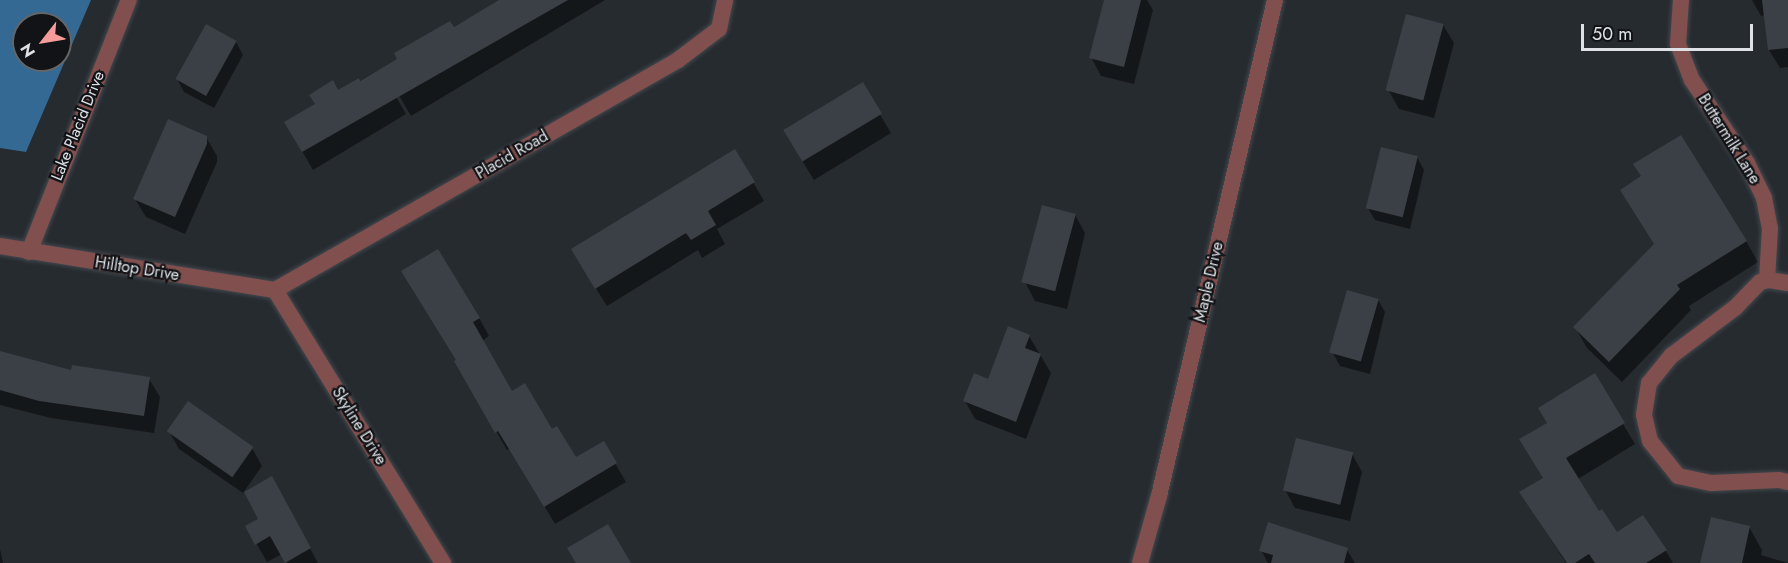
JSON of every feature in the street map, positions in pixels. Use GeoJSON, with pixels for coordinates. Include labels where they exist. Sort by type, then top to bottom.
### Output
{"type":"FeatureCollection","features":[{"type":"Feature","properties":{"kind":"street","name":"Lake Placid Drive"},"geometry":{"type":"LineString","coordinates":[[29,252],[129,0]]}},
{"type":"Feature","properties":{"kind":"street","name":"Placid Road"},"geometry":{"type":"LineString","coordinates":[[275,290],[678,60],[719,29],[725,0]]}},
{"type":"Feature","properties":{"kind":"street","name":"Maple Drive"},"geometry":{"type":"LineString","coordinates":[[1140,563],[1159,496],[1275,0]]}},
{"type":"Feature","properties":{"kind":"street","name":"Buttermilk Lane"},"geometry":{"type":"LineString","coordinates":[[1681,0],[1678,44],[1692,80],[1746,163],[1764,198],[1770,228],[1767,280]]}},
{"type":"Feature","properties":{"kind":"street","name":"Hilltop Drive"},"geometry":{"type":"LineString","coordinates":[[0,246],[275,290]]}},
{"type":"Feature","properties":{"kind":"street"},"geometry":{"type":"LineString","coordinates":[[1788,282],[1767,280],[1760,282],[1736,307],[1671,356],[1649,383],[1644,415],[1650,441],[1678,476],[1711,483],[1779,480],[1788,482]]}},
{"type":"Feature","properties":{"kind":"street","name":"Skyline Drive"},"geometry":{"type":"LineString","coordinates":[[275,290],[443,563]]}},
{"type":"Feature","properties":{"kind":"water"},"geometry":{"type":"Polygon","coordinates":[[[0,0],[91,0],[72,44],[72,12],[12,12],[12,72],[60,72],[26,152],[0,148],[0,0]]]}},
{"type":"Feature","properties":{"kind":"building"},"geometry":{"type":"Polygon","coordinates":[[[499,0],[568,0],[302,152],[284,122],[315,104],[309,95],[333,80],[338,90],[359,78],[360,81],[397,59],[394,53],[450,21],[454,27],[499,0]]]}},
{"type":"Feature","properties":{"kind":"building"},"geometry":{"type":"Polygon","coordinates":[[[1104,0],[1141,0],[1124,67],[1089,58],[1104,0]]]}},
{"type":"Feature","properties":{"kind":"building"},"geometry":{"type":"Polygon","coordinates":[[[1762,0],[1788,0],[1788,48],[1768,50],[1762,0]]]}},
{"type":"Feature","properties":{"kind":"building"},"geometry":{"type":"Polygon","coordinates":[[[1406,14],[1444,24],[1423,100],[1386,90],[1406,14]]]}},
{"type":"Feature","properties":{"kind":"building"},"geometry":{"type":"Polygon","coordinates":[[[206,24],[237,41],[206,96],[175,79],[206,24]]]}},
{"type":"Feature","properties":{"kind":"building"},"geometry":{"type":"Polygon","coordinates":[[[863,82],[882,114],[802,162],[783,130],[863,82]]]}},
{"type":"Feature","properties":{"kind":"building"},"geometry":{"type":"Polygon","coordinates":[[[168,119],[207,136],[207,144],[175,217],[133,199],[168,119]]]}},
{"type":"Feature","properties":{"kind":"building"},"geometry":{"type":"Polygon","coordinates":[[[1681,135],[1747,241],[1677,285],[1680,289],[1609,362],[1573,327],[1654,244],[1620,190],[1641,176],[1633,164],[1681,135]]]}},
{"type":"Feature","properties":{"kind":"building"},"geometry":{"type":"Polygon","coordinates":[[[1381,147],[1418,156],[1403,217],[1366,208],[1381,147]]]}},
{"type":"Feature","properties":{"kind":"building"},"geometry":{"type":"Polygon","coordinates":[[[735,149],[755,182],[708,211],[716,225],[691,240],[686,233],[595,289],[571,249],[735,149]]]}},
{"type":"Feature","properties":{"kind":"building"},"geometry":{"type":"Polygon","coordinates":[[[1042,205],[1076,214],[1055,291],[1021,282],[1042,205]]]}},
{"type":"Feature","properties":{"kind":"building"},"geometry":{"type":"Polygon","coordinates":[[[438,249],[480,318],[473,322],[512,391],[525,383],[552,429],[557,426],[576,457],[604,441],[617,463],[544,507],[498,431],[495,433],[454,361],[456,360],[401,271],[438,249]]]}},
{"type":"Feature","properties":{"kind":"building"},"geometry":{"type":"Polygon","coordinates":[[[1347,290],[1379,299],[1361,362],[1329,352],[1347,290]]]}},
{"type":"Feature","properties":{"kind":"building"},"geometry":{"type":"Polygon","coordinates":[[[1008,326],[1030,335],[1025,348],[1041,354],[1016,422],[963,401],[974,373],[988,379],[1008,326]]]}},
{"type":"Feature","properties":{"kind":"building"},"geometry":{"type":"Polygon","coordinates":[[[0,351],[71,370],[72,365],[150,377],[144,416],[39,401],[0,390],[0,351]]]}},
{"type":"Feature","properties":{"kind":"building"},"geometry":{"type":"Polygon","coordinates":[[[1595,373],[1625,423],[1566,458],[1599,511],[1602,509],[1617,532],[1643,515],[1667,550],[1646,563],[1595,563],[1589,554],[1575,563],[1567,563],[1519,492],[1543,478],[1519,439],[1547,423],[1538,408],[1595,373]]]}},
{"type":"Feature","properties":{"kind":"building"},"geometry":{"type":"Polygon","coordinates":[[[188,401],[254,447],[232,477],[167,431],[188,401]]]}},
{"type":"Feature","properties":{"kind":"building"},"geometry":{"type":"Polygon","coordinates":[[[1296,438],[1353,452],[1340,505],[1283,490],[1296,438]]]}},
{"type":"Feature","properties":{"kind":"building"},"geometry":{"type":"Polygon","coordinates":[[[272,476],[311,548],[285,563],[270,536],[255,545],[245,526],[258,519],[244,492],[272,476]]]}},
{"type":"Feature","properties":{"kind":"building"},"geometry":{"type":"Polygon","coordinates":[[[1711,517],[1750,526],[1742,563],[1700,563],[1711,517]]]}},
{"type":"Feature","properties":{"kind":"building"},"geometry":{"type":"Polygon","coordinates":[[[1268,522],[1348,548],[1344,563],[1271,563],[1273,555],[1259,551],[1268,522]]]}},
{"type":"Feature","properties":{"kind":"building"},"geometry":{"type":"Polygon","coordinates":[[[608,524],[631,563],[576,563],[567,548],[608,524]]]}}]}
